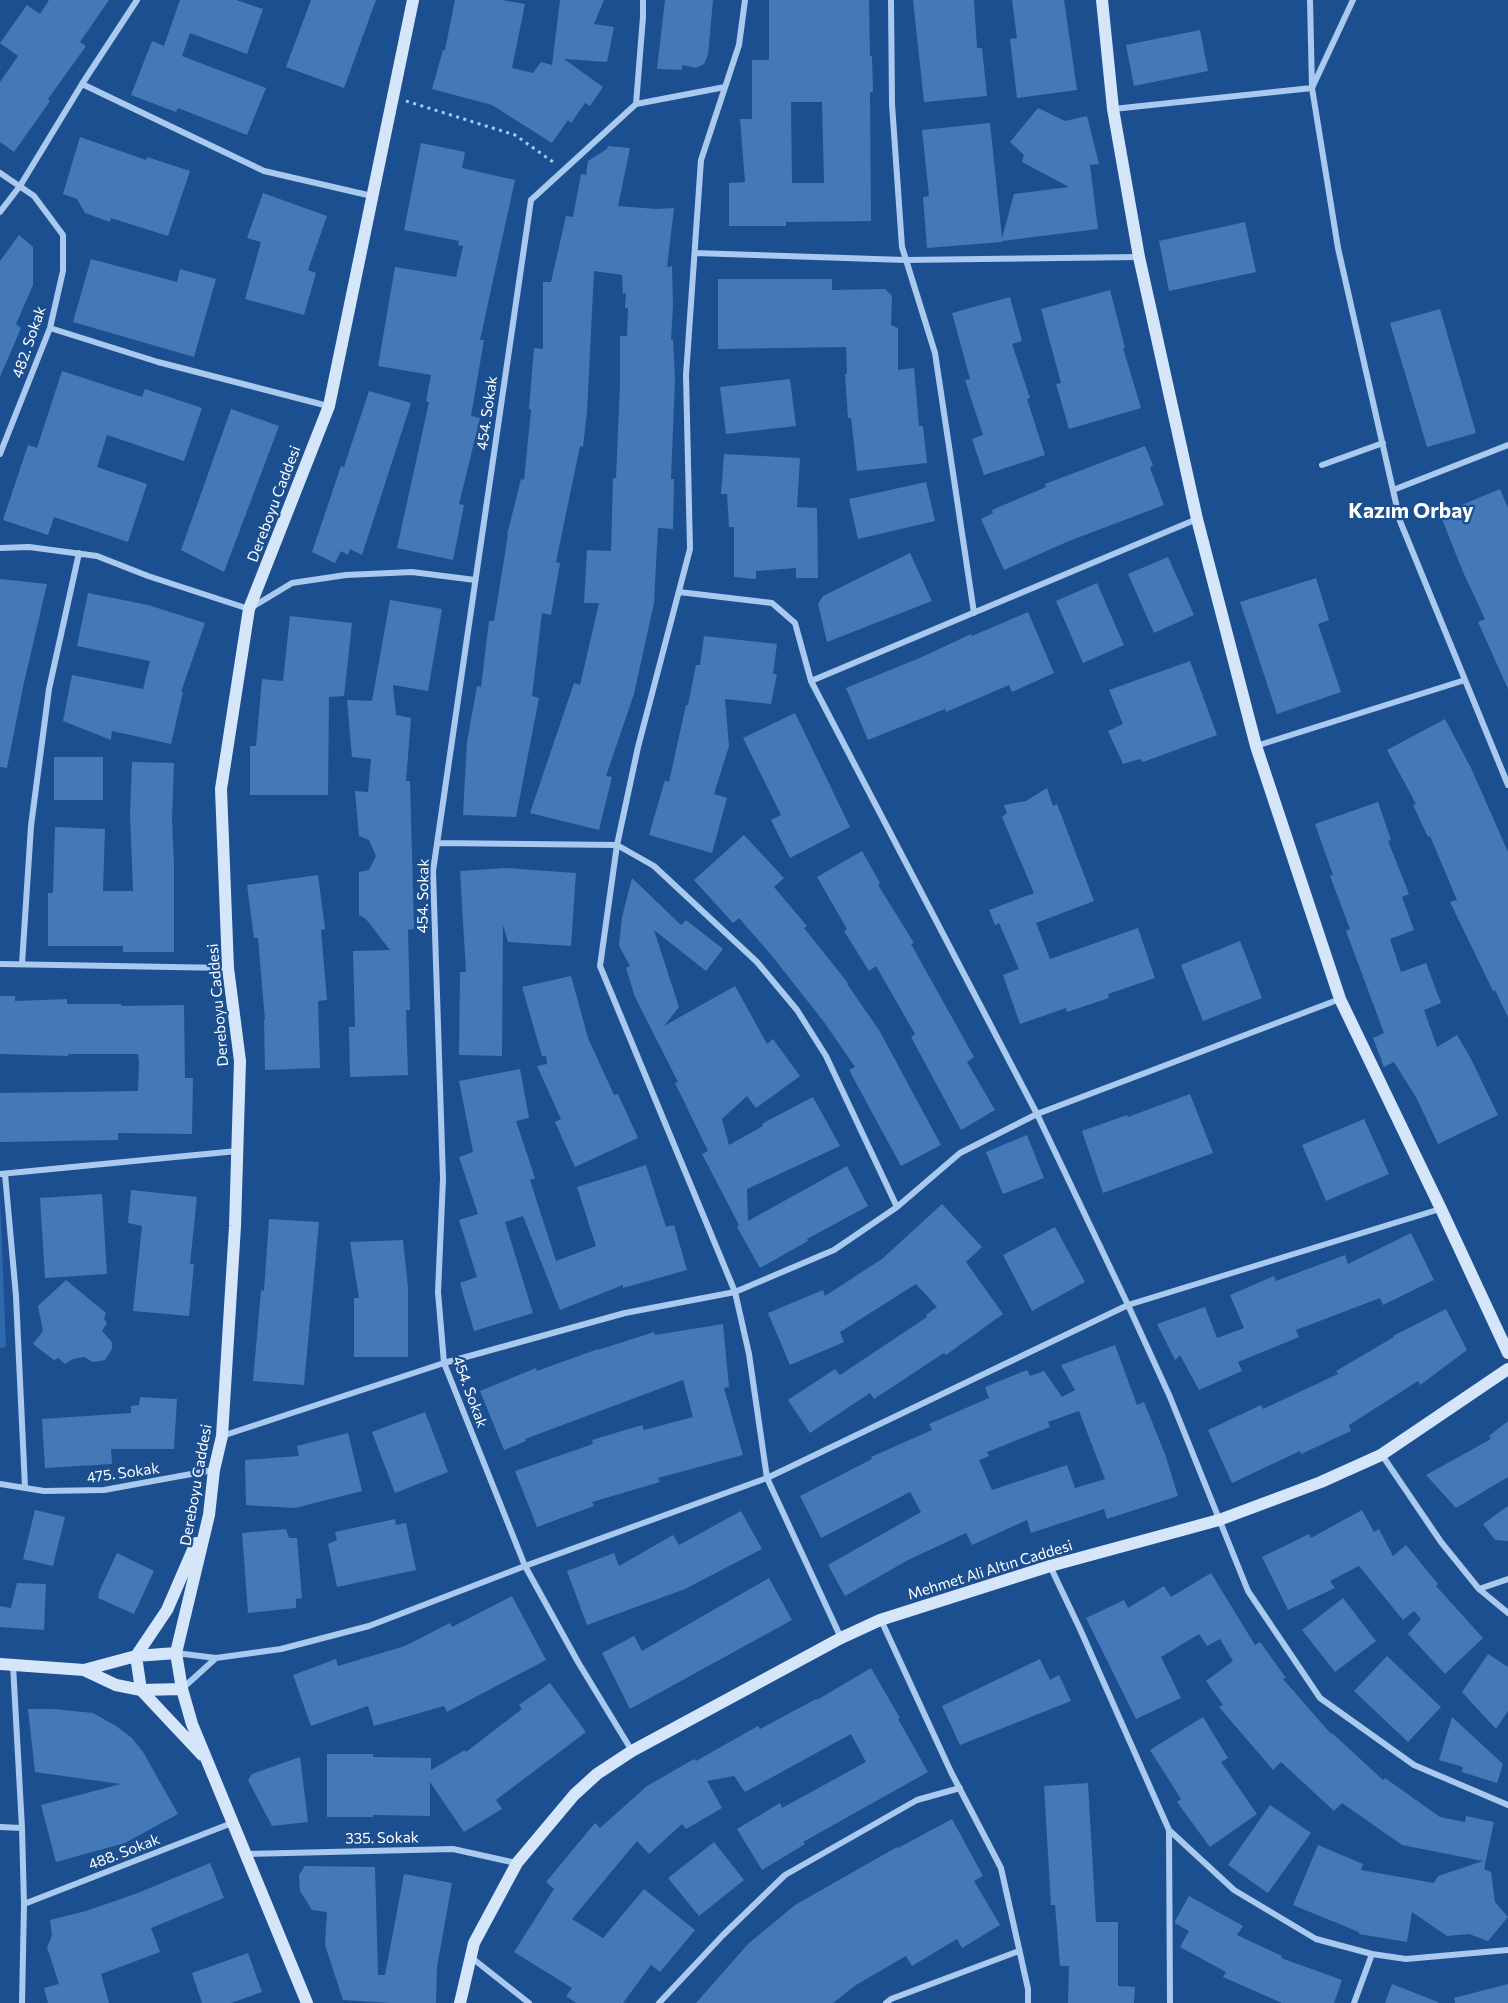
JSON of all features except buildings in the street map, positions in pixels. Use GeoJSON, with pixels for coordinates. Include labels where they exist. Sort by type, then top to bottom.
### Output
{"type":"FeatureCollection","features":[{"type":"Feature","properties":{"kind":"street"},"geometry":{"type":"LineString","coordinates":[[0,212],[20,186],[82,84],[137,0]]}},
{"type":"Feature","properties":{"kind":"street","name":"Dereboyu Caddesi"},"geometry":{"type":"LineString","coordinates":[[307,2003],[192,1724],[182,1689],[176,1653],[209,1515],[214,1470],[222,1437],[234,1238],[240,1061],[228,968],[221,789],[249,609],[329,406],[413,0]]}},
{"type":"Feature","properties":{"kind":"street"},"geometry":{"type":"LineString","coordinates":[[642,0],[643,17],[636,104],[725,87]]}},
{"type":"Feature","properties":{"kind":"street"},"geometry":{"type":"LineString","coordinates":[[745,0],[739,45],[701,160],[686,375],[690,549],[638,747],[617,844],[600,966],[735,1292],[749,1354],[767,1478],[841,1638]]}},
{"type":"Feature","properties":{"kind":"street"},"geometry":{"type":"LineString","coordinates":[[891,0],[892,104],[902,247],[935,353],[974,613]]}},
{"type":"Feature","properties":{"kind":"street"},"geometry":{"type":"LineString","coordinates":[[1102,0],[1113,109],[1139,257],[1197,519],[1256,746],[1340,999],[1508,1353]]}},
{"type":"Feature","properties":{"kind":"street"},"geometry":{"type":"LineString","coordinates":[[1310,0],[1312,88],[1338,248],[1393,490],[1401,521],[1508,785]]}},
{"type":"Feature","properties":{"kind":"street"},"geometry":{"type":"LineString","coordinates":[[1312,88],[1353,0]]}},
{"type":"Feature","properties":{"kind":"street"},"geometry":{"type":"LineString","coordinates":[[82,84],[264,171],[373,196]]}},
{"type":"Feature","properties":{"kind":"street"},"geometry":{"type":"LineString","coordinates":[[1113,109],[1312,88]]}},
{"type":"Feature","properties":{"kind":"street","name":"454. Sokak"},"geometry":{"type":"LineString","coordinates":[[632,1751],[578,1662],[525,1566],[444,1363],[438,1292],[443,1179],[433,871],[531,200],[636,104]]}},
{"type":"Feature","properties":{"kind":"street"},"geometry":{"type":"LineString","coordinates":[[0,172],[20,186]]}},
{"type":"Feature","properties":{"kind":"street","name":"482. Sokak"},"geometry":{"type":"LineString","coordinates":[[0,454],[50,328],[63,271],[63,235],[34,196],[20,186]]}},
{"type":"Feature","properties":{"kind":"street"},"geometry":{"type":"LineString","coordinates":[[694,253],[905,260],[1139,257]]}},
{"type":"Feature","properties":{"kind":"street"},"geometry":{"type":"LineString","coordinates":[[50,328],[158,362],[329,406]]}},
{"type":"Feature","properties":{"kind":"street"},"geometry":{"type":"LineString","coordinates":[[1322,465],[1383,443]]}},
{"type":"Feature","properties":{"kind":"street"},"geometry":{"type":"LineString","coordinates":[[1393,490],[1508,445]]}},
{"type":"Feature","properties":{"kind":"street"},"geometry":{"type":"LineString","coordinates":[[811,681],[1197,519]]}},
{"type":"Feature","properties":{"kind":"street"},"geometry":{"type":"LineString","coordinates":[[0,548],[29,547],[97,556],[148,576],[249,609],[292,583],[346,575],[412,572],[475,580]]}},
{"type":"Feature","properties":{"kind":"street"},"geometry":{"type":"LineString","coordinates":[[22,964],[31,826],[49,689],[79,552]]}},
{"type":"Feature","properties":{"kind":"street"},"geometry":{"type":"LineString","coordinates":[[679,592],[772,603],[795,623],[811,681],[1037,1114],[1128,1305],[1170,1397],[1248,1590],[1320,1698],[1414,1765],[1508,1805]]}},
{"type":"Feature","properties":{"kind":"street"},"geometry":{"type":"LineString","coordinates":[[1256,746],[1465,680]]}},
{"type":"Feature","properties":{"kind":"street"},"geometry":{"type":"LineString","coordinates":[[437,843],[617,844],[654,866],[757,962],[797,1010],[826,1056],[897,1207]]}},
{"type":"Feature","properties":{"kind":"street"},"geometry":{"type":"LineString","coordinates":[[0,964],[228,968]]}},
{"type":"Feature","properties":{"kind":"street"},"geometry":{"type":"LineString","coordinates":[[222,1437],[444,1363],[625,1313],[735,1292],[834,1250],[897,1207],[960,1153],[1037,1114],[1340,999]]}},
{"type":"Feature","properties":{"kind":"street"},"geometry":{"type":"LineString","coordinates":[[25,1486],[16,1296],[2,1174],[237,1151]]}},
{"type":"Feature","properties":{"kind":"street"},"geometry":{"type":"LineString","coordinates":[[22,2003],[24,1904],[22,1828],[6,1664],[84,1670],[136,1656],[176,1653],[216,1658],[281,1649],[369,1626],[525,1566],[767,1478],[1128,1305],[1441,1209]]}},
{"type":"Feature","properties":{"kind":"street","name":"Mehmet Ali Altın Caddesi"},"geometry":{"type":"LineString","coordinates":[[460,2003],[474,1943],[517,1863],[574,1795],[597,1774],[632,1751],[841,1638],[880,1620],[1050,1566],[1219,1520],[1321,1482],[1381,1455],[1508,1369]]}},
{"type":"Feature","properties":{"kind":"street"},"geometry":{"type":"LineString","coordinates":[[1381,1455],[1441,1542],[1479,1588],[1508,1613]]}},
{"type":"Feature","properties":{"kind":"street","name":"475. Sokak"},"geometry":{"type":"LineString","coordinates":[[0,1484],[25,1486],[45,1491],[104,1490],[214,1470]]}},
{"type":"Feature","properties":{"kind":"street"},"geometry":{"type":"LineString","coordinates":[[209,1515],[166,1610],[136,1656],[141,1690],[209,1763]]}},
{"type":"Feature","properties":{"kind":"street"},"geometry":{"type":"LineString","coordinates":[[1050,1566],[1169,1830],[1234,1890],[1316,1939],[1372,1954],[1406,1959],[1508,1950]]}},
{"type":"Feature","properties":{"kind":"street"},"geometry":{"type":"LineString","coordinates":[[1479,1588],[1508,1579]]}},
{"type":"Feature","properties":{"kind":"street"},"geometry":{"type":"LineString","coordinates":[[880,1620],[1001,1868],[1028,1989],[1028,2003]]}},
{"type":"Feature","properties":{"kind":"street"},"geometry":{"type":"LineString","coordinates":[[84,1670],[116,1685],[141,1690],[182,1689],[216,1658]]}},
{"type":"Feature","properties":{"kind":"street"},"geometry":{"type":"LineString","coordinates":[[659,2003],[723,1935],[785,1875],[918,1800],[960,1788]]}},
{"type":"Feature","properties":{"kind":"street","name":"488. Sokak"},"geometry":{"type":"LineString","coordinates":[[24,1904],[232,1823]]}},
{"type":"Feature","properties":{"kind":"street"},"geometry":{"type":"LineString","coordinates":[[0,1827],[22,1828]]}},
{"type":"Feature","properties":{"kind":"street"},"geometry":{"type":"LineString","coordinates":[[1169,1830],[1170,2003]]}},
{"type":"Feature","properties":{"kind":"street","name":"335. Sokak"},"geometry":{"type":"LineString","coordinates":[[246,1854],[453,1849],[517,1863]]}},
{"type":"Feature","properties":{"kind":"street"},"geometry":{"type":"LineString","coordinates":[[886,2003],[891,1999],[1019,1951]]}},
{"type":"Feature","properties":{"kind":"street"},"geometry":{"type":"LineString","coordinates":[[1354,2003],[1372,1954]]}},
{"type":"Feature","properties":{"kind":"street"},"geometry":{"type":"LineString","coordinates":[[472,1958],[529,2003]]}},
{"type":"Feature","properties":{"kind":"path"},"geometry":{"type":"LineString","coordinates":[[393,97],[515,135],[564,170]]}},
{"type":"Feature","properties":{"kind":"shaded area"},"geometry":{"type":"Polygon","coordinates":[[[0,1197],[6,1347],[0,1348],[0,1197]]]}},
{"type":"Feature","properties":{"kind":"district","name":"Kazım Orbay"},"geometry":{"type":"Point","coordinates":[1411,511]}}]}
